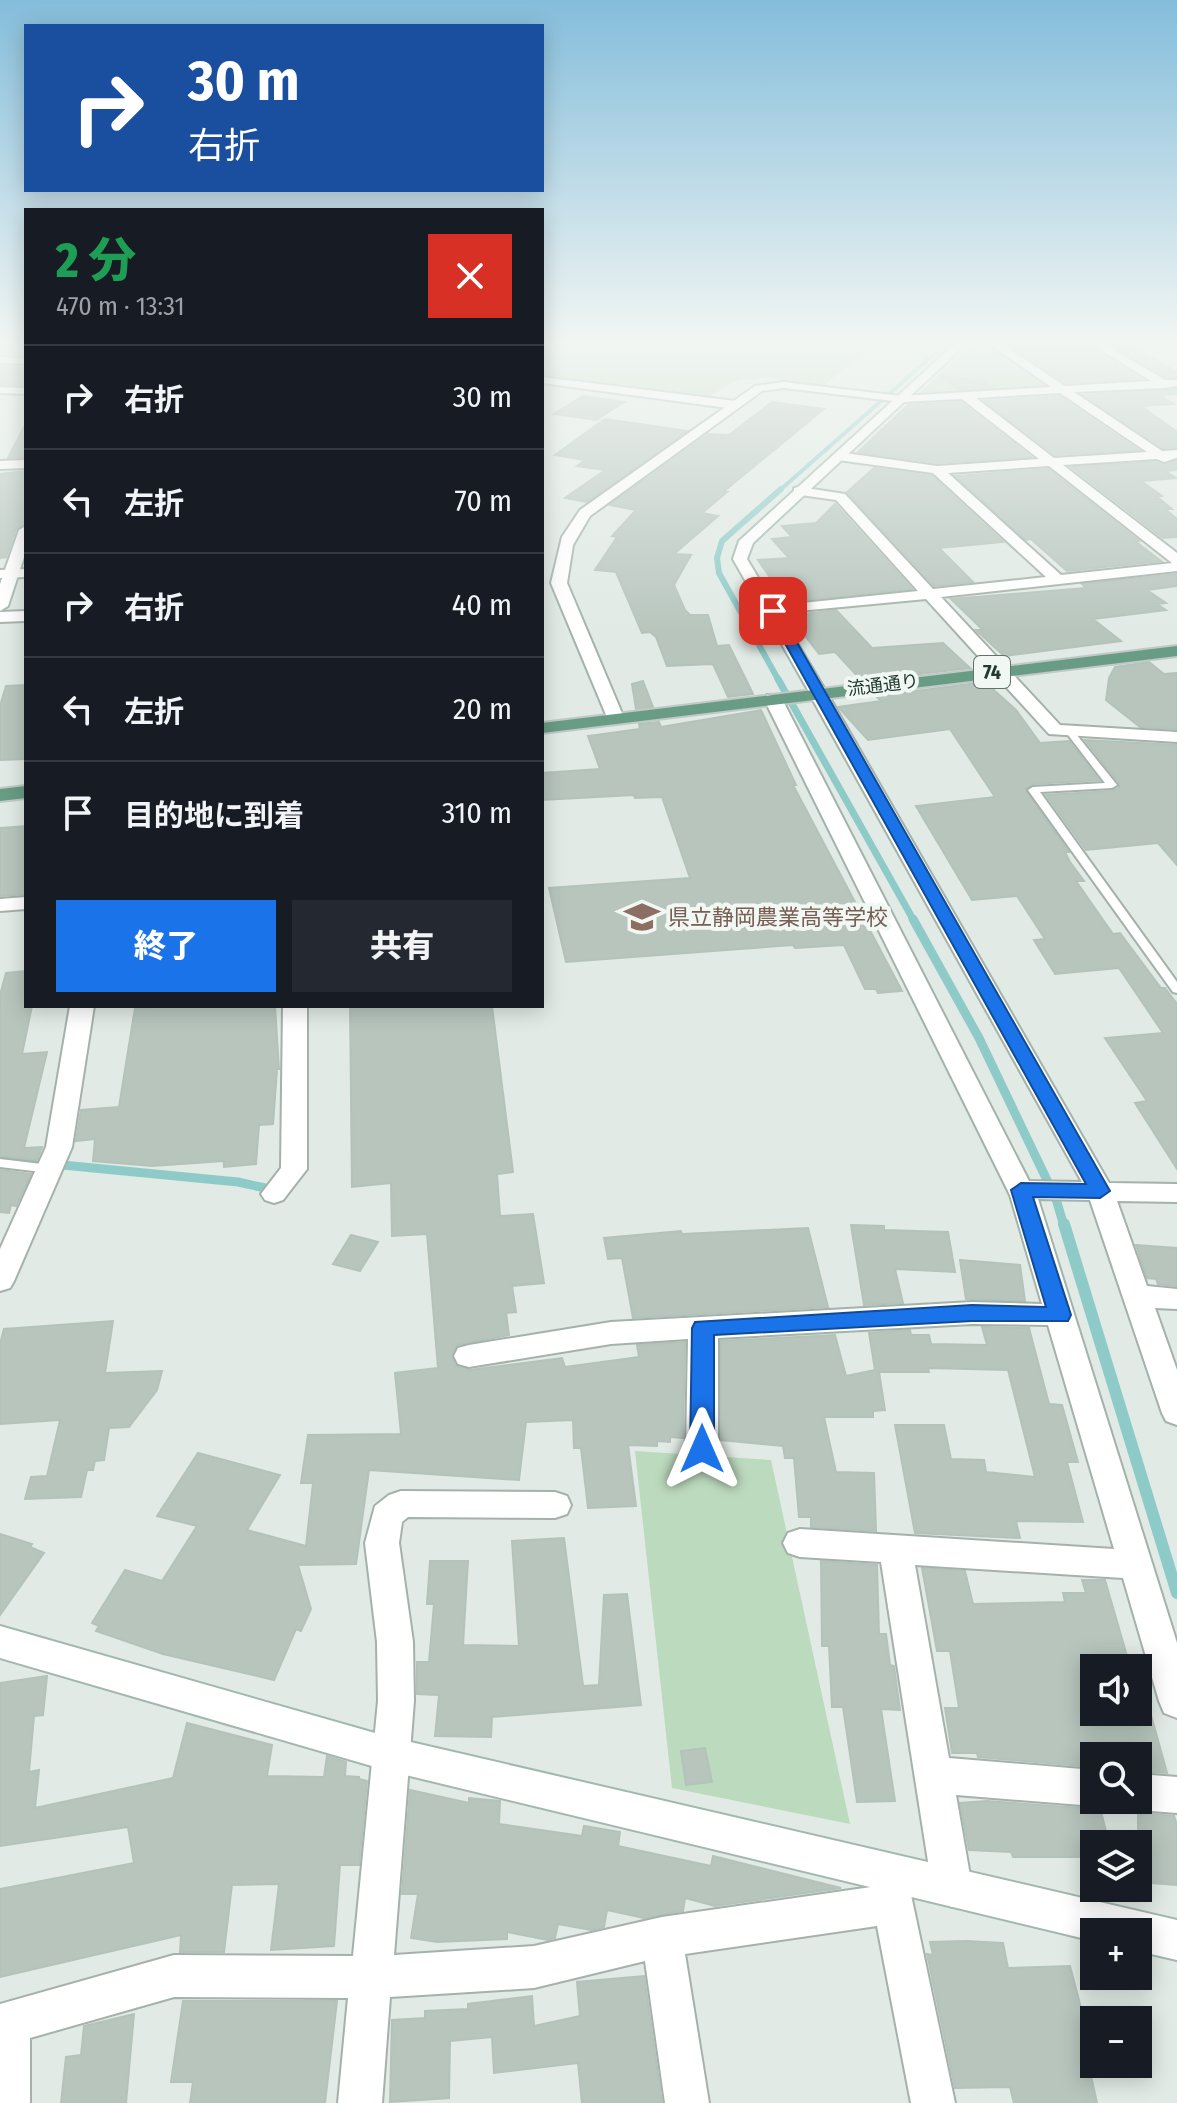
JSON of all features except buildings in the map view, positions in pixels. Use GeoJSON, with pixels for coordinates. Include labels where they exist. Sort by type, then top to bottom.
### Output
{"type":"FeatureCollection","features":[{"type":"Feature","properties":{"kind":"main road","name":"流通通り"},"geometry":{"type":"LineString","coordinates":[[544,728],[1177,651]]}},
{"type":"Feature","properties":{"kind":"main road"},"geometry":{"type":"LineString","coordinates":[[0,795],[24,792]]}},
{"type":"Feature","properties":{"kind":"street"},"geometry":{"type":"LineString","coordinates":[[615,718],[559,583],[560,560],[571,530],[585,513],[688,439]]}},
{"type":"Feature","properties":{"kind":"street"},"geometry":{"type":"LineString","coordinates":[[855,439],[746,541],[740,559],[773,611],[812,694],[1100,1191],[1177,1413]]}},
{"type":"Feature","properties":{"kind":"street"},"geometry":{"type":"LineString","coordinates":[[1021,439],[1177,560]]}},
{"type":"Feature","properties":{"kind":"street"},"geometry":{"type":"LineString","coordinates":[[1137,439],[1177,466]]}},
{"type":"Feature","properties":{"kind":"street"},"geometry":{"type":"LineString","coordinates":[[838,456],[937,470],[1177,454]]}},
{"type":"Feature","properties":{"kind":"street"},"geometry":{"type":"LineString","coordinates":[[0,465],[24,464]]}},
{"type":"Feature","properties":{"kind":"street"},"geometry":{"type":"LineString","coordinates":[[937,470],[1059,581]]}},
{"type":"Feature","properties":{"kind":"street"},"geometry":{"type":"LineString","coordinates":[[799,491],[840,497],[1055,730],[1177,737]]}},
{"type":"Feature","properties":{"kind":"street"},"geometry":{"type":"LineString","coordinates":[[0,606],[24,536]]}},
{"type":"Feature","properties":{"kind":"street"},"geometry":{"type":"LineString","coordinates":[[773,611],[1177,567]]}},
{"type":"Feature","properties":{"kind":"street"},"geometry":{"type":"LineString","coordinates":[[0,617],[24,616]]}},
{"type":"Feature","properties":{"kind":"street"},"geometry":{"type":"LineString","coordinates":[[773,699],[1021,1190],[1177,1701]]}},
{"type":"Feature","properties":{"kind":"street"},"geometry":{"type":"LineString","coordinates":[[0,905],[24,903]]}},
{"type":"Feature","properties":{"kind":"street"},"geometry":{"type":"LineString","coordinates":[[0,1281],[59,1147],[82,1008]]}},
{"type":"Feature","properties":{"kind":"street"},"geometry":{"type":"LineString","coordinates":[[274,1194],[294,1169],[295,1008]]}},
{"type":"Feature","properties":{"kind":"street"},"geometry":{"type":"LineString","coordinates":[[1021,1190],[1177,1193]]}},
{"type":"Feature","properties":{"kind":"street"},"geometry":{"type":"LineString","coordinates":[[1137,1296],[1177,1299]]}},
{"type":"Feature","properties":{"kind":"street"},"geometry":{"type":"LineString","coordinates":[[469,1356],[611,1333],[972,1313],[1060,1315]]}},
{"type":"Feature","properties":{"kind":"street"},"geometry":{"type":"LineString","coordinates":[[702,1449],[703,1328]]}},
{"type":"Feature","properties":{"kind":"street"},"geometry":{"type":"LineString","coordinates":[[360,2103],[396,1701],[395,1642],[382,1543],[387,1516],[401,1504],[555,1505]]}},
{"type":"Feature","properties":{"kind":"street"},"geometry":{"type":"LineString","coordinates":[[800,1543],[1136,1565]]}},
{"type":"Feature","properties":{"kind":"street"},"geometry":{"type":"LineString","coordinates":[[896,1550],[952,1887]]}},
{"type":"Feature","properties":{"kind":"street"},"geometry":{"type":"LineString","coordinates":[[0,1642],[389,1754],[889,1888]]}},
{"type":"Feature","properties":{"kind":"street"},"geometry":{"type":"LineString","coordinates":[[934,1775],[1080,1787]]}},
{"type":"Feature","properties":{"kind":"street"},"geometry":{"type":"LineString","coordinates":[[1152,1793],[1177,1795]]}},
{"type":"Feature","properties":{"kind":"street"},"geometry":{"type":"LineString","coordinates":[[8,2103],[5,2023],[174,1976],[372,1977],[534,1967],[889,1888],[952,1887],[1177,1940]]}},
{"type":"Feature","properties":{"kind":"street"},"geometry":{"type":"LineString","coordinates":[[889,1888],[933,2103]]}},
{"type":"Feature","properties":{"kind":"street"},"geometry":{"type":"LineString","coordinates":[[662,1937],[687,2103]]}},
{"type":"Feature","properties":{"kind":"lane"},"geometry":{"type":"LineString","coordinates":[[1069,731],[1112,785],[1033,790],[1177,990]]}},
{"type":"Feature","properties":{"kind":"lane"},"geometry":{"type":"LineString","coordinates":[[0,1163],[50,1169]]}},
{"type":"Feature","properties":{"kind":"green space"},"geometry":{"type":"Polygon","coordinates":[[[635,1451],[771,1460],[850,1824],[672,1788],[635,1451]]]}},
{"type":"Feature","properties":{"kind":"waterway"},"geometry":{"type":"LineString","coordinates":[[779,491],[838,439]]}},
{"type":"Feature","properties":{"kind":"waterway"},"geometry":{"type":"LineString","coordinates":[[779,681],[719,573],[717,558],[722,541],[781,489]]}},
{"type":"Feature","properties":{"kind":"waterway"},"geometry":{"type":"LineString","coordinates":[[778,679],[914,921]]}},
{"type":"Feature","properties":{"kind":"waterway"},"geometry":{"type":"LineString","coordinates":[[913,919],[979,1038],[1056,1199],[1064,1226]]}},
{"type":"Feature","properties":{"kind":"waterway"},"geometry":{"type":"LineString","coordinates":[[0,1159],[238,1182],[265,1188]]}},
{"type":"Feature","properties":{"kind":"waterway"},"geometry":{"type":"LineString","coordinates":[[1064,1224],[1177,1593]]}},
{"type":"Feature","properties":{"kind":"place","name":"県立静岡農業高等学校"},"geometry":{"type":"Point","coordinates":[642,917]}},
{"type":"Feature","properties":{"kind":"route"},"geometry":{"type":"LineString","coordinates":[[702,1449],[703,1328],[972,1313],[1060,1315],[1021,1190],[1100,1191],[773,611]]}}]}
